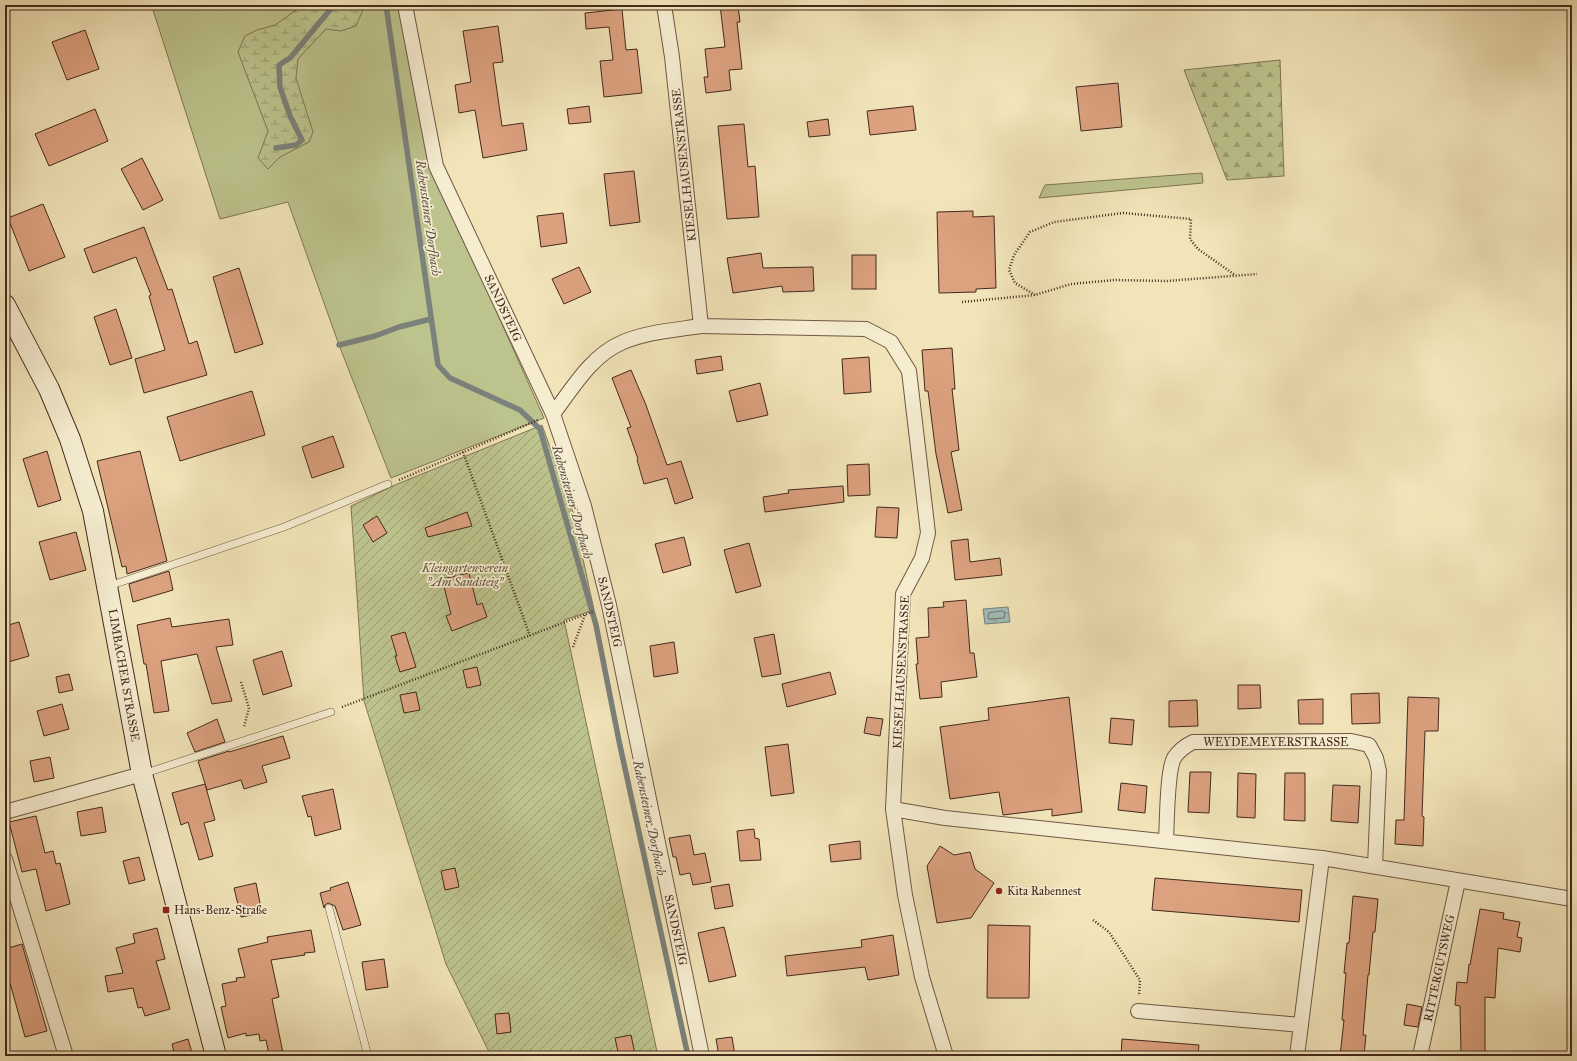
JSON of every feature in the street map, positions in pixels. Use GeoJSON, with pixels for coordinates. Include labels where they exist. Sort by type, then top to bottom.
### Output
{"type":"FeatureCollection","features":[{"type":"Feature","properties":{"kind":"street","name":"SANDSTEIG"},"geometry":{"type":"LineString","coordinates":[[405,5],[436,166],[549,416],[584,506],[610,605],[702,1056]]}},
{"type":"Feature","properties":{"kind":"street","name":"KIESELHAUSENSTRASSE"},"geometry":{"type":"LineString","coordinates":[[664,5],[672,57],[702,326]]}},
{"type":"Feature","properties":{"kind":"street","name":"LIMBACHER STRASSE"},"geometry":{"type":"LineString","coordinates":[[5,305],[48,389],[70,439],[93,511],[142,774],[216,1056]]}},
{"type":"Feature","properties":{"kind":"street","name":"KIESELHAUSENSTRASSE"},"geometry":{"type":"LineString","coordinates":[[549,416],[588,369],[603,355],[620,343],[658,332],[702,326],[866,329],[891,342],[908,370],[928,533],[922,558],[903,594],[893,810],[905,895],[921,969],[946,1056]]}},
{"type":"Feature","properties":{"kind":"street","name":"WEYDEMEYERSTRASSE"},"geometry":{"type":"LineString","coordinates":[[1166,841],[1170,774],[1174,759],[1182,748],[1193,742],[1351,741],[1369,745],[1376,758],[1379,771],[1375,866]]}},
{"type":"Feature","properties":{"kind":"street"},"geometry":{"type":"LineString","coordinates":[[5,812],[142,774]]}},
{"type":"Feature","properties":{"kind":"street"},"geometry":{"type":"LineString","coordinates":[[893,810],[945,818],[1322,858],[1572,899]]}},
{"type":"Feature","properties":{"kind":"street"},"geometry":{"type":"LineString","coordinates":[[1297,1056],[1322,858]]}},
{"type":"Feature","properties":{"kind":"street"},"geometry":{"type":"LineString","coordinates":[[5,859],[66,1056]]}},
{"type":"Feature","properties":{"kind":"street","name":"RITTERGUTSWEG"},"geometry":{"type":"LineString","coordinates":[[1420,1056],[1458,881]]}},
{"type":"Feature","properties":{"kind":"street"},"geometry":{"type":"LineString","coordinates":[[1138,1011],[1301,1025]]}},
{"type":"Feature","properties":{"kind":"lane"},"geometry":{"type":"LineString","coordinates":[[108,587],[284,527],[388,484]]}},
{"type":"Feature","properties":{"kind":"lane"},"geometry":{"type":"LineString","coordinates":[[142,774],[331,712]]}},
{"type":"Feature","properties":{"kind":"lane"},"geometry":{"type":"LineString","coordinates":[[329,908],[368,1056]]}},
{"type":"Feature","properties":{"kind":"path"},"geometry":{"type":"LineString","coordinates":[[1034,295],[1015,283],[1009,270],[1014,255],[1030,232],[1054,222],[1123,213],[1191,219],[1190,239],[1198,249],[1235,275]]}},
{"type":"Feature","properties":{"kind":"path"},"geometry":{"type":"LineString","coordinates":[[962,302],[1034,295],[1071,284],[1108,280],[1167,281],[1256,274]]}},
{"type":"Feature","properties":{"kind":"path"},"geometry":{"type":"LineString","coordinates":[[388,484],[549,416]]}},
{"type":"Feature","properties":{"kind":"path"},"geometry":{"type":"LineString","coordinates":[[463,452],[530,636]]}},
{"type":"Feature","properties":{"kind":"path"},"geometry":{"type":"LineString","coordinates":[[331,712],[596,610]]}},
{"type":"Feature","properties":{"kind":"path"},"geometry":{"type":"LineString","coordinates":[[573,647],[586,615]]}},
{"type":"Feature","properties":{"kind":"path"},"geometry":{"type":"LineString","coordinates":[[241,682],[248,708],[241,741]]}},
{"type":"Feature","properties":{"kind":"path"},"geometry":{"type":"LineString","coordinates":[[1092,920],[1109,932],[1140,980],[1138,1011]]}},
{"type":"Feature","properties":{"kind":"green space"},"geometry":{"type":"Polygon","coordinates":[[[146,5],[401,5],[435,174],[544,418],[391,478],[339,345],[288,202],[220,219],[153,10],[146,5]]]}},
{"type":"Feature","properties":{"kind":"green space"},"geometry":{"type":"Polygon","coordinates":[[[303,5],[361,5],[363,10],[356,26],[341,31],[326,29],[298,59],[296,78],[313,132],[309,142],[280,157],[268,169],[258,158],[268,131],[238,52],[245,36],[257,30],[275,25],[303,5]]]}},
{"type":"Feature","properties":{"kind":"green space"},"geometry":{"type":"Polygon","coordinates":[[[1280,60],[1284,176],[1227,180],[1184,70],[1280,60]]]}},
{"type":"Feature","properties":{"kind":"green space"},"geometry":{"type":"Polygon","coordinates":[[[1202,173],[1203,183],[1039,198],[1045,185],[1202,173]]]}},
{"type":"Feature","properties":{"kind":"green space","name":"Kleingartenverein \"Am Sandsteig\""},"geometry":{"type":"Polygon","coordinates":[[[542,425],[572,508],[594,610],[564,620],[658,1056],[491,1056],[446,964],[364,701],[351,506],[395,485],[542,425]]]}},
{"type":"Feature","properties":{"kind":"water"},"geometry":{"type":"Polygon","coordinates":[[[1008,607],[1010,622],[985,624],[983,609],[1008,607]]]}},
{"type":"Feature","properties":{"kind":"building"},"geometry":{"type":"Polygon","coordinates":[[[720,5],[738,5],[740,22],[737,22],[742,69],[729,70],[731,90],[706,93],[704,77],[708,77],[705,49],[725,47],[720,5]]]}},
{"type":"Feature","properties":{"kind":"building"},"geometry":{"type":"Polygon","coordinates":[[[622,9],[626,50],[637,49],[642,93],[604,97],[600,61],[613,60],[609,27],[586,29],[585,13],[622,9]]]}},
{"type":"Feature","properties":{"kind":"building"},"geometry":{"type":"Polygon","coordinates":[[[498,26],[503,62],[493,63],[502,126],[523,123],[527,150],[483,158],[475,110],[459,113],[455,85],[471,82],[463,31],[498,26]]]}},
{"type":"Feature","properties":{"kind":"building"},"geometry":{"type":"Polygon","coordinates":[[[85,30],[99,69],[67,80],[52,42],[85,30]]]}},
{"type":"Feature","properties":{"kind":"building"},"geometry":{"type":"Polygon","coordinates":[[[1118,83],[1122,127],[1081,131],[1076,87],[1118,83]]]}},
{"type":"Feature","properties":{"kind":"building"},"geometry":{"type":"Polygon","coordinates":[[[589,106],[591,122],[569,124],[567,109],[589,106]]]}},
{"type":"Feature","properties":{"kind":"building"},"geometry":{"type":"Polygon","coordinates":[[[913,106],[916,130],[870,135],[867,111],[913,106]]]}},
{"type":"Feature","properties":{"kind":"building"},"geometry":{"type":"Polygon","coordinates":[[[95,109],[108,141],[49,166],[35,134],[95,109]]]}},
{"type":"Feature","properties":{"kind":"building"},"geometry":{"type":"Polygon","coordinates":[[[828,119],[830,135],[809,137],[807,122],[828,119]]]}},
{"type":"Feature","properties":{"kind":"building"},"geometry":{"type":"Polygon","coordinates":[[[744,124],[748,167],[755,166],[759,217],[727,219],[718,126],[744,124]]]}},
{"type":"Feature","properties":{"kind":"building"},"geometry":{"type":"Polygon","coordinates":[[[142,158],[163,200],[143,210],[121,169],[142,158]]]}},
{"type":"Feature","properties":{"kind":"building"},"geometry":{"type":"Polygon","coordinates":[[[634,171],[640,222],[610,226],[604,174],[634,171]]]}},
{"type":"Feature","properties":{"kind":"building"},"geometry":{"type":"Polygon","coordinates":[[[43,204],[65,257],[29,271],[8,218],[43,204]]]}},
{"type":"Feature","properties":{"kind":"building"},"geometry":{"type":"Polygon","coordinates":[[[973,211],[973,217],[994,216],[996,288],[976,289],[976,292],[939,293],[937,212],[973,211]]]}},
{"type":"Feature","properties":{"kind":"building"},"geometry":{"type":"Polygon","coordinates":[[[563,213],[567,243],[541,247],[537,216],[563,213]]]}},
{"type":"Feature","properties":{"kind":"building"},"geometry":{"type":"Polygon","coordinates":[[[144,227],[168,290],[172,289],[189,344],[197,341],[207,375],[144,393],[135,359],[165,350],[149,296],[151,295],[136,257],[93,273],[84,249],[144,227]]]}},
{"type":"Feature","properties":{"kind":"building"},"geometry":{"type":"Polygon","coordinates":[[[761,253],[763,268],[813,267],[814,291],[783,292],[782,286],[733,293],[727,258],[761,253]]]}},
{"type":"Feature","properties":{"kind":"building"},"geometry":{"type":"Polygon","coordinates":[[[852,255],[876,255],[876,289],[852,289],[852,255]]]}},
{"type":"Feature","properties":{"kind":"building"},"geometry":{"type":"Polygon","coordinates":[[[579,267],[591,292],[564,304],[552,279],[579,267]]]}},
{"type":"Feature","properties":{"kind":"building"},"geometry":{"type":"Polygon","coordinates":[[[239,268],[263,344],[235,353],[213,277],[239,268]]]}},
{"type":"Feature","properties":{"kind":"building"},"geometry":{"type":"Polygon","coordinates":[[[116,309],[132,358],[110,365],[94,317],[116,309]]]}},
{"type":"Feature","properties":{"kind":"building"},"geometry":{"type":"Polygon","coordinates":[[[952,348],[955,389],[952,389],[959,450],[951,452],[962,510],[948,513],[936,454],[928,391],[925,391],[922,350],[952,348]]]}},
{"type":"Feature","properties":{"kind":"building"},"geometry":{"type":"Polygon","coordinates":[[[721,356],[723,370],[697,374],[695,360],[721,356]]]}},
{"type":"Feature","properties":{"kind":"building"},"geometry":{"type":"Polygon","coordinates":[[[869,357],[871,392],[844,394],[842,359],[869,357]]]}},
{"type":"Feature","properties":{"kind":"building"},"geometry":{"type":"Polygon","coordinates":[[[631,370],[646,405],[667,465],[681,461],[693,498],[675,504],[667,478],[644,484],[637,460],[638,459],[627,428],[631,427],[612,378],[631,370]]]}},
{"type":"Feature","properties":{"kind":"building"},"geometry":{"type":"Polygon","coordinates":[[[760,383],[768,415],[737,422],[729,391],[760,383]]]}},
{"type":"Feature","properties":{"kind":"building"},"geometry":{"type":"Polygon","coordinates":[[[252,391],[265,435],[180,461],[167,417],[252,391]]]}},
{"type":"Feature","properties":{"kind":"building"},"geometry":{"type":"Polygon","coordinates":[[[333,436],[344,467],[312,478],[302,447],[333,436]]]}},
{"type":"Feature","properties":{"kind":"building"},"geometry":{"type":"Polygon","coordinates":[[[47,451],[61,500],[38,507],[23,459],[47,451]]]}},
{"type":"Feature","properties":{"kind":"building"},"geometry":{"type":"Polygon","coordinates":[[[140,451],[167,561],[127,574],[126,566],[122,567],[97,461],[140,451]]]}},
{"type":"Feature","properties":{"kind":"building"},"geometry":{"type":"Polygon","coordinates":[[[869,464],[870,495],[848,496],[847,465],[869,464]]]}},
{"type":"Feature","properties":{"kind":"building"},"geometry":{"type":"Polygon","coordinates":[[[843,486],[844,502],[765,512],[763,497],[789,493],[788,490],[843,486]]]}},
{"type":"Feature","properties":{"kind":"building"},"geometry":{"type":"Polygon","coordinates":[[[877,507],[899,508],[897,538],[875,537],[877,507]]]}},
{"type":"Feature","properties":{"kind":"building"},"geometry":{"type":"Polygon","coordinates":[[[467,512],[472,526],[428,537],[425,528],[467,512]]]}},
{"type":"Feature","properties":{"kind":"building"},"geometry":{"type":"Polygon","coordinates":[[[377,516],[387,533],[373,542],[363,525],[377,516]]]}},
{"type":"Feature","properties":{"kind":"building"},"geometry":{"type":"Polygon","coordinates":[[[76,532],[86,570],[50,580],[39,542],[76,532]]]}},
{"type":"Feature","properties":{"kind":"building"},"geometry":{"type":"Polygon","coordinates":[[[684,537],[691,565],[663,573],[655,544],[684,537]]]}},
{"type":"Feature","properties":{"kind":"building"},"geometry":{"type":"Polygon","coordinates":[[[968,539],[970,562],[1000,558],[1002,575],[955,580],[951,541],[968,539]]]}},
{"type":"Feature","properties":{"kind":"building"},"geometry":{"type":"Polygon","coordinates":[[[749,543],[761,586],[736,593],[724,550],[749,543]]]}},
{"type":"Feature","properties":{"kind":"building"},"geometry":{"type":"Polygon","coordinates":[[[169,571],[173,590],[133,602],[129,584],[169,571]]]}},
{"type":"Feature","properties":{"kind":"building"},"geometry":{"type":"Polygon","coordinates":[[[469,573],[477,605],[482,603],[487,617],[452,631],[446,616],[451,614],[442,579],[469,573]]]}},
{"type":"Feature","properties":{"kind":"building"},"geometry":{"type":"Polygon","coordinates":[[[966,600],[970,653],[974,653],[977,677],[941,682],[942,697],[920,699],[916,664],[918,664],[916,638],[929,637],[928,608],[944,607],[943,602],[966,600]]]}},
{"type":"Feature","properties":{"kind":"building"},"geometry":{"type":"Polygon","coordinates":[[[170,618],[172,627],[229,619],[233,645],[216,647],[232,701],[212,704],[197,654],[161,661],[169,711],[154,713],[146,664],[144,664],[137,625],[170,618]]]}},
{"type":"Feature","properties":{"kind":"building"},"geometry":{"type":"Polygon","coordinates":[[[19,622],[29,656],[5,663],[5,626],[19,622]]]}},
{"type":"Feature","properties":{"kind":"building"},"geometry":{"type":"Polygon","coordinates":[[[405,632],[416,667],[400,672],[391,636],[405,632]]]}},
{"type":"Feature","properties":{"kind":"building"},"geometry":{"type":"Polygon","coordinates":[[[774,634],[781,674],[762,677],[754,638],[774,634]]]}},
{"type":"Feature","properties":{"kind":"building"},"geometry":{"type":"Polygon","coordinates":[[[674,642],[678,673],[654,677],[650,646],[674,642]]]}},
{"type":"Feature","properties":{"kind":"building"},"geometry":{"type":"Polygon","coordinates":[[[282,651],[292,686],[263,695],[253,660],[282,651]]]}},
{"type":"Feature","properties":{"kind":"building"},"geometry":{"type":"Polygon","coordinates":[[[477,667],[481,685],[467,688],[463,670],[477,667]]]}},
{"type":"Feature","properties":{"kind":"building"},"geometry":{"type":"Polygon","coordinates":[[[830,672],[836,694],[787,707],[782,684],[830,672]]]}},
{"type":"Feature","properties":{"kind":"building"},"geometry":{"type":"Polygon","coordinates":[[[69,674],[73,690],[59,693],[56,677],[69,674]]]}},
{"type":"Feature","properties":{"kind":"building"},"geometry":{"type":"Polygon","coordinates":[[[1238,685],[1260,685],[1261,708],[1238,709],[1238,685]]]}},
{"type":"Feature","properties":{"kind":"building"},"geometry":{"type":"Polygon","coordinates":[[[416,692],[420,710],[404,713],[400,695],[416,692]]]}},
{"type":"Feature","properties":{"kind":"building"},"geometry":{"type":"Polygon","coordinates":[[[1379,693],[1380,723],[1352,724],[1351,694],[1379,693]]]}},
{"type":"Feature","properties":{"kind":"building"},"geometry":{"type":"Polygon","coordinates":[[[1069,697],[1082,812],[1052,816],[1052,809],[1003,815],[999,792],[950,799],[940,727],[989,720],[988,708],[1069,697]]]}},
{"type":"Feature","properties":{"kind":"building"},"geometry":{"type":"Polygon","coordinates":[[[1408,697],[1439,698],[1438,731],[1425,731],[1422,816],[1424,817],[1423,846],[1395,844],[1396,820],[1404,820],[1408,697]]]}},
{"type":"Feature","properties":{"kind":"building"},"geometry":{"type":"Polygon","coordinates":[[[1323,699],[1323,724],[1299,724],[1298,700],[1323,699]]]}},
{"type":"Feature","properties":{"kind":"building"},"geometry":{"type":"Polygon","coordinates":[[[1197,700],[1198,726],[1169,727],[1169,701],[1197,700]]]}},
{"type":"Feature","properties":{"kind":"building"},"geometry":{"type":"Polygon","coordinates":[[[62,704],[69,729],[44,736],[37,711],[62,704]]]}},
{"type":"Feature","properties":{"kind":"building"},"geometry":{"type":"Polygon","coordinates":[[[867,717],[883,719],[880,736],[864,733],[867,717]]]}},
{"type":"Feature","properties":{"kind":"building"},"geometry":{"type":"Polygon","coordinates":[[[1111,718],[1134,720],[1132,745],[1109,743],[1111,718]]]}},
{"type":"Feature","properties":{"kind":"building"},"geometry":{"type":"Polygon","coordinates":[[[217,719],[225,742],[195,752],[187,733],[217,719]]]}},
{"type":"Feature","properties":{"kind":"building"},"geometry":{"type":"Polygon","coordinates":[[[283,736],[290,758],[262,766],[267,782],[244,789],[241,780],[207,790],[198,761],[283,736]]]}},
{"type":"Feature","properties":{"kind":"building"},"geometry":{"type":"Polygon","coordinates":[[[788,744],[794,793],[771,796],[765,747],[788,744]]]}},
{"type":"Feature","properties":{"kind":"building"},"geometry":{"type":"Polygon","coordinates":[[[50,757],[54,778],[34,782],[30,761],[50,757]]]}},
{"type":"Feature","properties":{"kind":"building"},"geometry":{"type":"Polygon","coordinates":[[[1190,772],[1211,772],[1209,813],[1188,812],[1190,772]]]}},
{"type":"Feature","properties":{"kind":"building"},"geometry":{"type":"Polygon","coordinates":[[[1238,773],[1256,774],[1255,818],[1237,817],[1238,773]]]}},
{"type":"Feature","properties":{"kind":"building"},"geometry":{"type":"Polygon","coordinates":[[[1285,773],[1305,773],[1305,821],[1284,820],[1285,773]]]}},
{"type":"Feature","properties":{"kind":"building"},"geometry":{"type":"Polygon","coordinates":[[[1121,783],[1147,786],[1145,813],[1118,810],[1121,783]]]}},
{"type":"Feature","properties":{"kind":"building"},"geometry":{"type":"Polygon","coordinates":[[[205,784],[215,820],[204,823],[213,856],[199,860],[188,822],[181,825],[172,793],[205,784]]]}},
{"type":"Feature","properties":{"kind":"building"},"geometry":{"type":"Polygon","coordinates":[[[1333,785],[1360,786],[1358,823],[1331,821],[1333,785]]]}},
{"type":"Feature","properties":{"kind":"building"},"geometry":{"type":"Polygon","coordinates":[[[333,789],[341,829],[315,836],[311,816],[308,817],[302,796],[333,789]]]}},
{"type":"Feature","properties":{"kind":"building"},"geometry":{"type":"Polygon","coordinates":[[[102,807],[106,832],[81,836],[77,812],[102,807]]]}},
{"type":"Feature","properties":{"kind":"building"},"geometry":{"type":"Polygon","coordinates":[[[36,816],[45,853],[53,851],[56,864],[60,863],[70,904],[46,911],[36,869],[22,872],[9,822],[36,816]]]}},
{"type":"Feature","properties":{"kind":"building"},"geometry":{"type":"Polygon","coordinates":[[[754,829],[755,838],[759,839],[761,860],[740,861],[737,831],[754,829]]]}},
{"type":"Feature","properties":{"kind":"building"},"geometry":{"type":"Polygon","coordinates":[[[690,835],[694,855],[705,853],[711,882],[693,885],[690,873],[680,875],[676,857],[673,857],[669,838],[690,835]]]}},
{"type":"Feature","properties":{"kind":"building"},"geometry":{"type":"Polygon","coordinates":[[[860,841],[861,859],[831,862],[829,845],[860,841]]]}},
{"type":"Feature","properties":{"kind":"building"},"geometry":{"type":"Polygon","coordinates":[[[940,846],[954,855],[970,852],[975,869],[994,883],[971,918],[937,923],[927,866],[940,846]]]}},
{"type":"Feature","properties":{"kind":"building"},"geometry":{"type":"Polygon","coordinates":[[[139,857],[145,880],[129,884],[123,861],[139,857]]]}},
{"type":"Feature","properties":{"kind":"building"},"geometry":{"type":"Polygon","coordinates":[[[455,868],[459,887],[445,890],[441,871],[455,868]]]}},
{"type":"Feature","properties":{"kind":"building"},"geometry":{"type":"Polygon","coordinates":[[[1155,878],[1302,890],[1299,922],[1152,910],[1155,878]]]}},
{"type":"Feature","properties":{"kind":"building"},"geometry":{"type":"Polygon","coordinates":[[[348,882],[361,925],[343,930],[335,906],[328,903],[324,908],[320,893],[331,890],[330,888],[348,882]]]}},
{"type":"Feature","properties":{"kind":"building"},"geometry":{"type":"Polygon","coordinates":[[[256,883],[262,913],[241,917],[234,888],[256,883]]]}},
{"type":"Feature","properties":{"kind":"building"},"geometry":{"type":"Polygon","coordinates":[[[729,884],[733,906],[715,909],[711,887],[729,884]]]}},
{"type":"Feature","properties":{"kind":"building"},"geometry":{"type":"Polygon","coordinates":[[[1353,896],[1378,899],[1375,932],[1373,932],[1368,975],[1363,1035],[1366,1035],[1364,1056],[1340,1056],[1344,1020],[1342,1020],[1346,973],[1344,973],[1347,943],[1349,943],[1353,896]]]}},
{"type":"Feature","properties":{"kind":"building"},"geometry":{"type":"Polygon","coordinates":[[[1480,909],[1504,913],[1503,919],[1520,922],[1517,937],[1522,938],[1520,952],[1498,948],[1495,998],[1485,997],[1485,1052],[1461,1052],[1460,1006],[1455,1005],[1457,982],[1467,983],[1469,964],[1470,965],[1480,909]]]}},
{"type":"Feature","properties":{"kind":"building"},"geometry":{"type":"Polygon","coordinates":[[[988,925],[1030,926],[1029,998],[987,998],[988,925]]]}},
{"type":"Feature","properties":{"kind":"building"},"geometry":{"type":"Polygon","coordinates":[[[724,927],[736,976],[709,982],[698,933],[724,927]]]}},
{"type":"Feature","properties":{"kind":"building"},"geometry":{"type":"Polygon","coordinates":[[[157,928],[165,959],[156,961],[170,1009],[145,1016],[142,1007],[138,1008],[133,988],[108,992],[105,976],[123,973],[116,948],[135,943],[133,934],[157,928]]]}},
{"type":"Feature","properties":{"kind":"building"},"geometry":{"type":"Polygon","coordinates":[[[311,930],[315,952],[271,960],[279,997],[272,999],[283,1053],[269,1055],[266,1040],[260,1041],[259,1034],[246,1036],[246,1033],[228,1038],[221,1007],[226,1006],[222,984],[237,981],[236,978],[245,977],[238,949],[268,942],[267,937],[311,930]]]}},
{"type":"Feature","properties":{"kind":"building"},"geometry":{"type":"Polygon","coordinates":[[[893,935],[899,975],[868,980],[865,967],[787,976],[785,956],[862,947],[861,940],[893,935]]]}},
{"type":"Feature","properties":{"kind":"building"},"geometry":{"type":"Polygon","coordinates":[[[22,944],[47,1031],[25,1037],[10,983],[5,984],[5,949],[22,944]]]}},
{"type":"Feature","properties":{"kind":"building"},"geometry":{"type":"Polygon","coordinates":[[[384,959],[388,987],[366,990],[362,962],[384,959]]]}},
{"type":"Feature","properties":{"kind":"building"},"geometry":{"type":"Polygon","coordinates":[[[1407,1004],[1422,1007],[1418,1027],[1404,1025],[1407,1004]]]}},
{"type":"Feature","properties":{"kind":"building"},"geometry":{"type":"Polygon","coordinates":[[[509,1013],[511,1032],[497,1034],[495,1014],[509,1013]]]}},
{"type":"Feature","properties":{"kind":"building"},"geometry":{"type":"Polygon","coordinates":[[[631,1035],[635,1054],[619,1056],[615,1038],[631,1035]]]}},
{"type":"Feature","properties":{"kind":"building"},"geometry":{"type":"Polygon","coordinates":[[[732,1037],[735,1056],[719,1056],[716,1039],[732,1037]]]}},
{"type":"Feature","properties":{"kind":"building"},"geometry":{"type":"Polygon","coordinates":[[[188,1039],[193,1056],[175,1056],[172,1044],[188,1039]]]}},
{"type":"Feature","properties":{"kind":"building"},"geometry":{"type":"Polygon","coordinates":[[[1122,1039],[1199,1045],[1198,1056],[1121,1056],[1122,1039]]]}},
{"type":"Feature","properties":{"kind":"waterway"},"geometry":{"type":"LineString","coordinates":[[276,148],[296,145],[302,140],[290,116],[280,87],[279,65],[290,58],[334,5]]}},
{"type":"Feature","properties":{"kind":"waterway","name":"Rabensteiner Dorfbach"},"geometry":{"type":"LineString","coordinates":[[386,5],[438,365],[450,378],[520,410],[540,429],[596,625],[619,741],[688,1056]]}},
{"type":"Feature","properties":{"kind":"waterway"},"geometry":{"type":"LineString","coordinates":[[339,345],[431,319]]}},
{"type":"Feature","properties":{"kind":"place","name":"Kita Rabennest"},"geometry":{"type":"Point","coordinates":[999,891]}},
{"type":"Feature","properties":{"kind":"place","name":"Hans-Benz-Straße"},"geometry":{"type":"Point","coordinates":[166,910]}}]}
